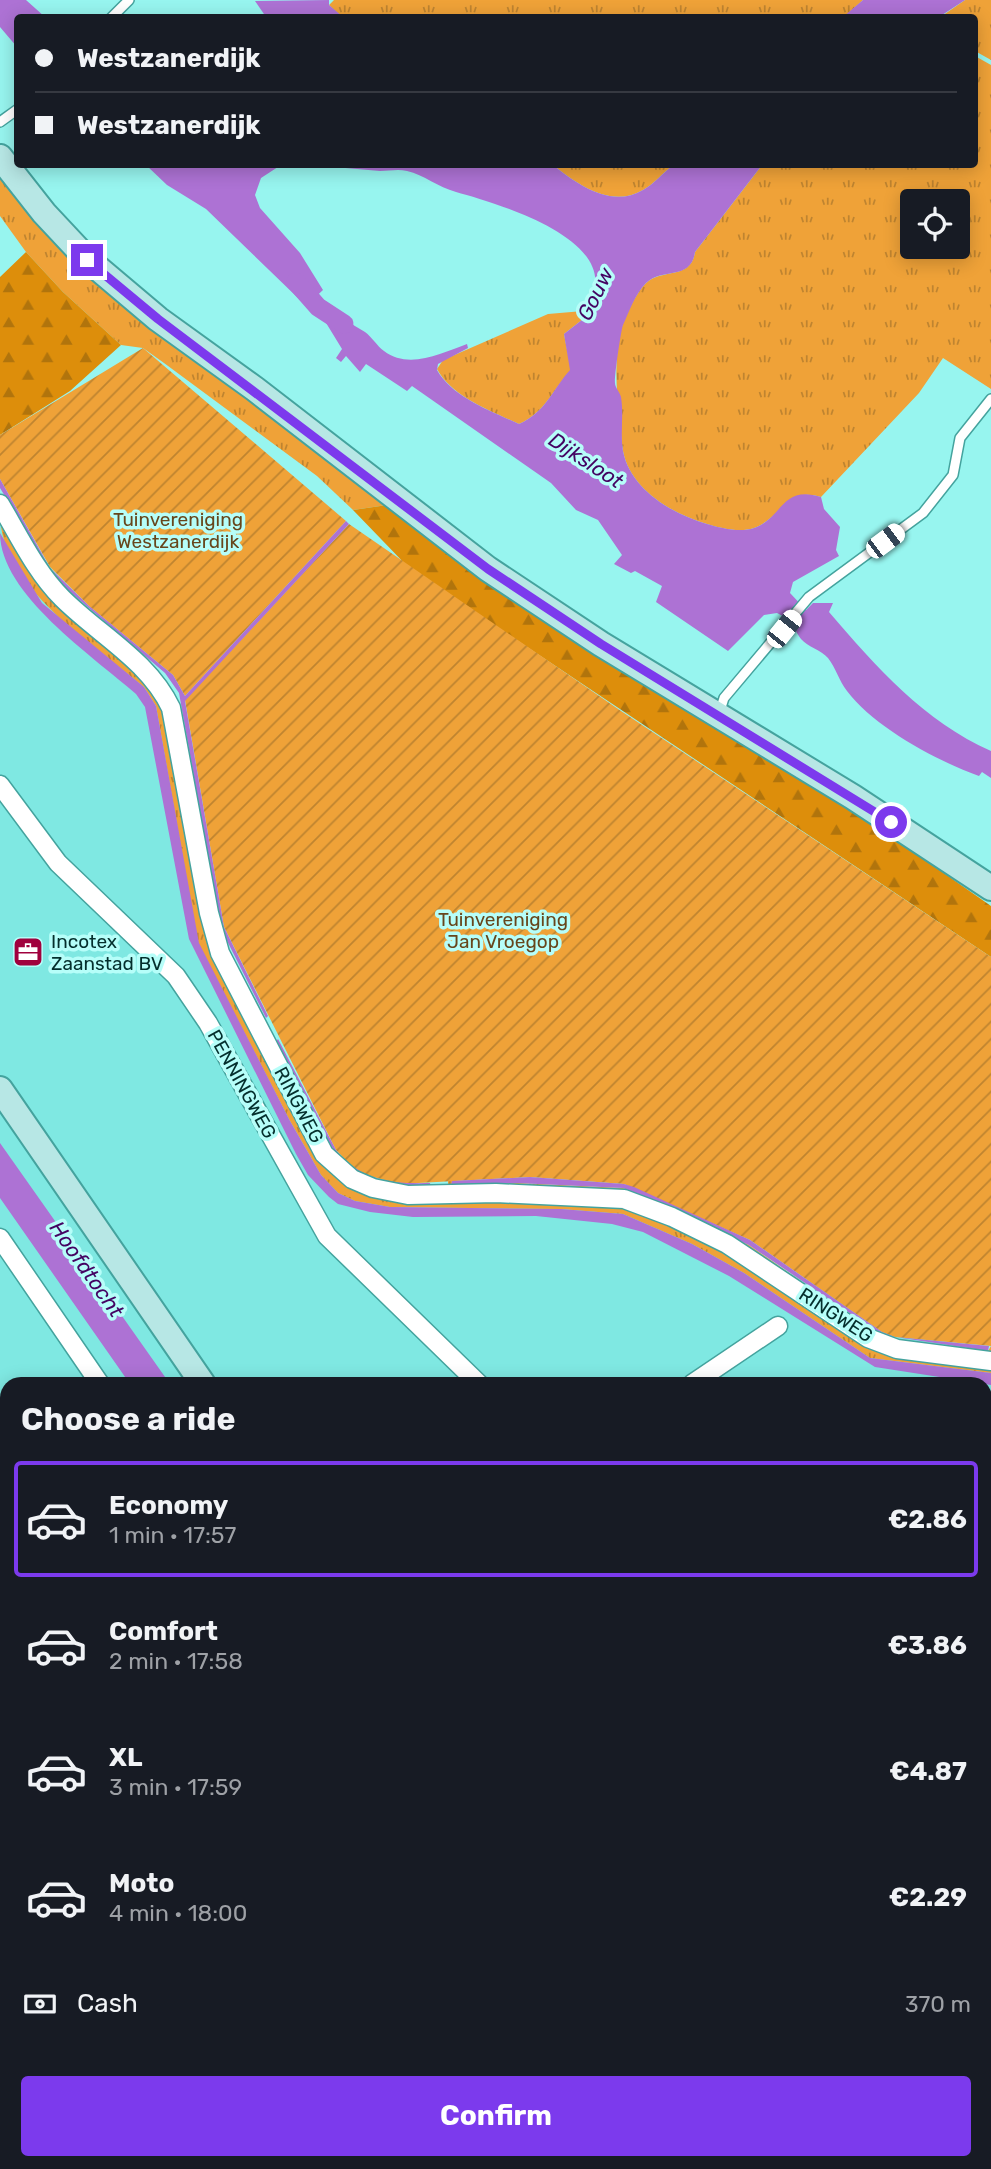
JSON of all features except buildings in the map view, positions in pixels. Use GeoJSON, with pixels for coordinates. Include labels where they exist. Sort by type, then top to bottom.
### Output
{"type":"FeatureCollection","features":[{"type":"Feature","properties":{"kind":"street"},"geometry":{"type":"LineString","coordinates":[[0,157],[44,213],[87,260],[158,319],[488,569],[601,644],[853,797],[991,888]]}},
{"type":"Feature","properties":{"kind":"street","name":"RINGWEG"},"geometry":{"type":"LineString","coordinates":[[0,504],[44,577],[61,598],[145,669],[163,691],[171,708],[209,913],[220,953],[324,1154],[352,1179],[373,1188],[408,1195],[496,1193],[624,1199],[672,1217],[727,1244],[868,1338],[897,1349],[991,1361]]}},
{"type":"Feature","properties":{"kind":"street","name":"PENNINGWEG"},"geometry":{"type":"LineString","coordinates":[[0,785],[58,863],[176,976],[208,1023],[327,1236],[472,1377]]}},
{"type":"Feature","properties":{"kind":"street"},"geometry":{"type":"LineString","coordinates":[[0,1089],[198,1377]]}},
{"type":"Feature","properties":{"kind":"street"},"geometry":{"type":"LineString","coordinates":[[0,1238],[95,1377]]}},
{"type":"Feature","properties":{"kind":"street"},"geometry":{"type":"LineString","coordinates":[[702,1377],[778,1326]]}},
{"type":"Feature","properties":{"kind":"lane"},"geometry":{"type":"LineString","coordinates":[[115,14],[129,0]]}},
{"type":"Feature","properties":{"kind":"lane"},"geometry":{"type":"LineString","coordinates":[[0,122],[14,111]]}},
{"type":"Feature","properties":{"kind":"lane"},"geometry":{"type":"LineString","coordinates":[[718,715],[724,698],[808,597],[923,513],[953,475],[960,438],[991,398]]}},
{"type":"Feature","properties":{"kind":"shaded area"},"geometry":{"type":"Polygon","coordinates":[[[0,511],[162,702],[205,910],[342,1184],[634,1207],[991,1359],[991,1377],[0,1377],[0,511]]]}},
{"type":"Feature","properties":{"kind":"green space"},"geometry":{"type":"Polygon","coordinates":[[[334,0],[863,0],[847,14],[339,14],[329,5],[334,0]]]}},
{"type":"Feature","properties":{"kind":"green space"},"geometry":{"type":"Polygon","coordinates":[[[965,0],[991,0],[991,60],[978,53],[978,14],[945,14],[965,0]]]}},
{"type":"Feature","properties":{"kind":"green space"},"geometry":{"type":"Polygon","coordinates":[[[978,58],[991,65],[991,389],[943,358],[919,393],[821,497],[809,495],[791,499],[754,528],[743,530],[712,526],[667,507],[634,477],[623,451],[616,375],[617,352],[623,324],[646,283],[682,270],[692,261],[695,252],[760,168],[978,168],[978,58]]]}},
{"type":"Feature","properties":{"kind":"green space"},"geometry":{"type":"Polygon","coordinates":[[[557,168],[670,168],[643,190],[619,197],[595,192],[557,168]]]}},
{"type":"Feature","properties":{"kind":"green space"},"geometry":{"type":"Polygon","coordinates":[[[0,171],[65,255],[151,329],[394,504],[353,510],[317,476],[143,348],[121,345],[63,292],[26,252],[0,216],[0,171]]]}},
{"type":"Feature","properties":{"kind":"green space"},"geometry":{"type":"Polygon","coordinates":[[[26,252],[63,292],[121,345],[70,391],[0,435],[0,277],[26,252]]]}},
{"type":"Feature","properties":{"kind":"green space"},"geometry":{"type":"Polygon","coordinates":[[[583,311],[587,316],[564,334],[571,370],[542,407],[519,424],[462,395],[452,388],[437,369],[443,360],[548,314],[583,311]]]}},
{"type":"Feature","properties":{"kind":"green space","name":"Tuinvereniging Westzanerdijk"},"geometry":{"type":"Polygon","coordinates":[[[143,348],[346,521],[185,696],[173,675],[89,606],[50,567],[0,479],[0,435],[143,348]]]}},
{"type":"Feature","properties":{"kind":"green space"},"geometry":{"type":"Polygon","coordinates":[[[394,504],[842,802],[991,906],[991,957],[409,568],[353,510],[394,504]]]}},
{"type":"Feature","properties":{"kind":"green space"},"geometry":{"type":"Polygon","coordinates":[[[0,514],[164,702],[203,906],[346,1181],[618,1204],[713,1242],[863,1341],[991,1365],[991,1373],[870,1358],[744,1273],[692,1244],[623,1214],[561,1209],[390,1207],[355,1201],[338,1193],[321,1175],[290,1121],[198,943],[156,706],[144,687],[76,633],[32,589],[15,566],[4,540],[0,514]]]}},
{"type":"Feature","properties":{"kind":"green space","name":"Tuinvereniging Jan Vroegop"},"geometry":{"type":"Polygon","coordinates":[[[349,524],[621,711],[991,957],[991,1346],[895,1337],[882,1332],[750,1240],[624,1184],[530,1177],[400,1184],[358,1173],[336,1150],[224,927],[185,700],[349,524]]]}},
{"type":"Feature","properties":{"kind":"green space"},"geometry":{"type":"Polygon","coordinates":[[[448,1181],[452,1181],[453,1186],[517,1183],[623,1188],[749,1245],[870,1329],[894,1339],[988,1351],[991,1346],[991,1355],[896,1344],[644,1201],[448,1189],[448,1181]]]}},
{"type":"Feature","properties":{"kind":"water"},"geometry":{"type":"Polygon","coordinates":[[[0,0],[26,0],[42,14],[14,14],[14,43],[0,27],[0,0]]]}},
{"type":"Feature","properties":{"kind":"water"},"geometry":{"type":"Polygon","coordinates":[[[329,0],[329,5],[340,14],[264,14],[255,1],[329,0]]]}},
{"type":"Feature","properties":{"kind":"water"},"geometry":{"type":"Polygon","coordinates":[[[863,0],[965,0],[944,14],[847,14],[863,0]]]}},
{"type":"Feature","properties":{"kind":"water"},"geometry":{"type":"Polygon","coordinates":[[[149,168],[276,168],[261,178],[255,195],[260,208],[300,253],[323,290],[308,304],[298,298],[206,209],[167,185],[149,168]]]}},
{"type":"Feature","properties":{"kind":"water","name":"Gouw"},"geometry":{"type":"Polygon","coordinates":[[[346,168],[557,168],[595,192],[619,197],[643,190],[670,168],[760,168],[695,252],[688,267],[660,275],[646,283],[630,309],[622,329],[615,379],[621,397],[622,444],[627,465],[643,488],[667,507],[694,520],[730,529],[749,529],[764,523],[798,495],[821,497],[824,509],[840,527],[836,550],[839,556],[793,582],[790,593],[806,610],[813,603],[833,603],[829,612],[903,691],[944,725],[991,751],[991,778],[982,772],[979,776],[962,770],[926,752],[873,717],[847,691],[828,658],[804,642],[791,622],[777,613],[764,615],[728,651],[656,602],[662,586],[635,571],[631,573],[614,564],[622,555],[598,520],[576,510],[551,483],[412,386],[407,391],[366,364],[360,372],[346,356],[341,362],[336,358],[342,349],[320,313],[327,305],[394,357],[415,360],[467,344],[468,348],[438,364],[437,370],[462,396],[519,424],[542,407],[570,370],[564,334],[587,316],[583,311],[595,287],[592,266],[578,247],[556,231],[529,217],[449,190],[419,175],[407,171],[346,168]]]}},
{"type":"Feature","properties":{"kind":"water"},"geometry":{"type":"Polygon","coordinates":[[[0,479],[50,568],[89,606],[173,675],[185,696],[346,521],[349,524],[185,701],[224,927],[268,1016],[266,1018],[221,929],[179,693],[165,673],[55,579],[0,488],[0,479]]]}},
{"type":"Feature","properties":{"kind":"water"},"geometry":{"type":"Polygon","coordinates":[[[0,533],[42,603],[144,687],[156,706],[199,943],[290,1121],[321,1175],[338,1193],[355,1201],[390,1207],[561,1209],[623,1214],[692,1244],[744,1273],[870,1358],[991,1373],[991,1377],[939,1377],[875,1367],[729,1276],[643,1232],[612,1224],[536,1216],[413,1217],[370,1212],[338,1204],[329,1197],[308,1175],[296,1154],[189,939],[145,707],[136,694],[74,642],[32,601],[15,579],[4,556],[0,533]]]}},
{"type":"Feature","properties":{"kind":"water"},"geometry":{"type":"Polygon","coordinates":[[[278,1039],[336,1150],[346,1160],[378,1178],[403,1183],[430,1183],[431,1186],[398,1187],[372,1180],[349,1165],[331,1146],[315,1122],[275,1043],[278,1039]]]}},
{"type":"Feature","properties":{"kind":"water","name":"Hoofdtocht"},"geometry":{"type":"Polygon","coordinates":[[[0,1143],[165,1377],[125,1377],[0,1198],[0,1143]]]}},
{"type":"Feature","properties":{"kind":"water"},"geometry":{"type":"Polygon","coordinates":[[[530,1177],[634,1187],[750,1240],[882,1332],[895,1337],[882,1335],[749,1245],[623,1188],[517,1183],[451,1185],[452,1181],[530,1177]]]}},
{"type":"Feature","properties":{"kind":"water"},"geometry":{"type":"Polygon","coordinates":[[[896,1337],[989,1346],[988,1351],[896,1337]]]}},
{"type":"Feature","properties":{"kind":"waterway","name":"Dijksloot"},"geometry":{"type":"LineString","coordinates":[[296,282],[318,307],[344,324]]}},
{"type":"Feature","properties":{"kind":"place","name":"Incotex Zaanstad BV"},"geometry":{"type":"Point","coordinates":[28,952]}},
{"type":"Feature","properties":{"kind":"route"},"geometry":{"type":"LineString","coordinates":[[87,260],[158,319],[255,389],[488,569],[601,644],[891,822]]}}]}
